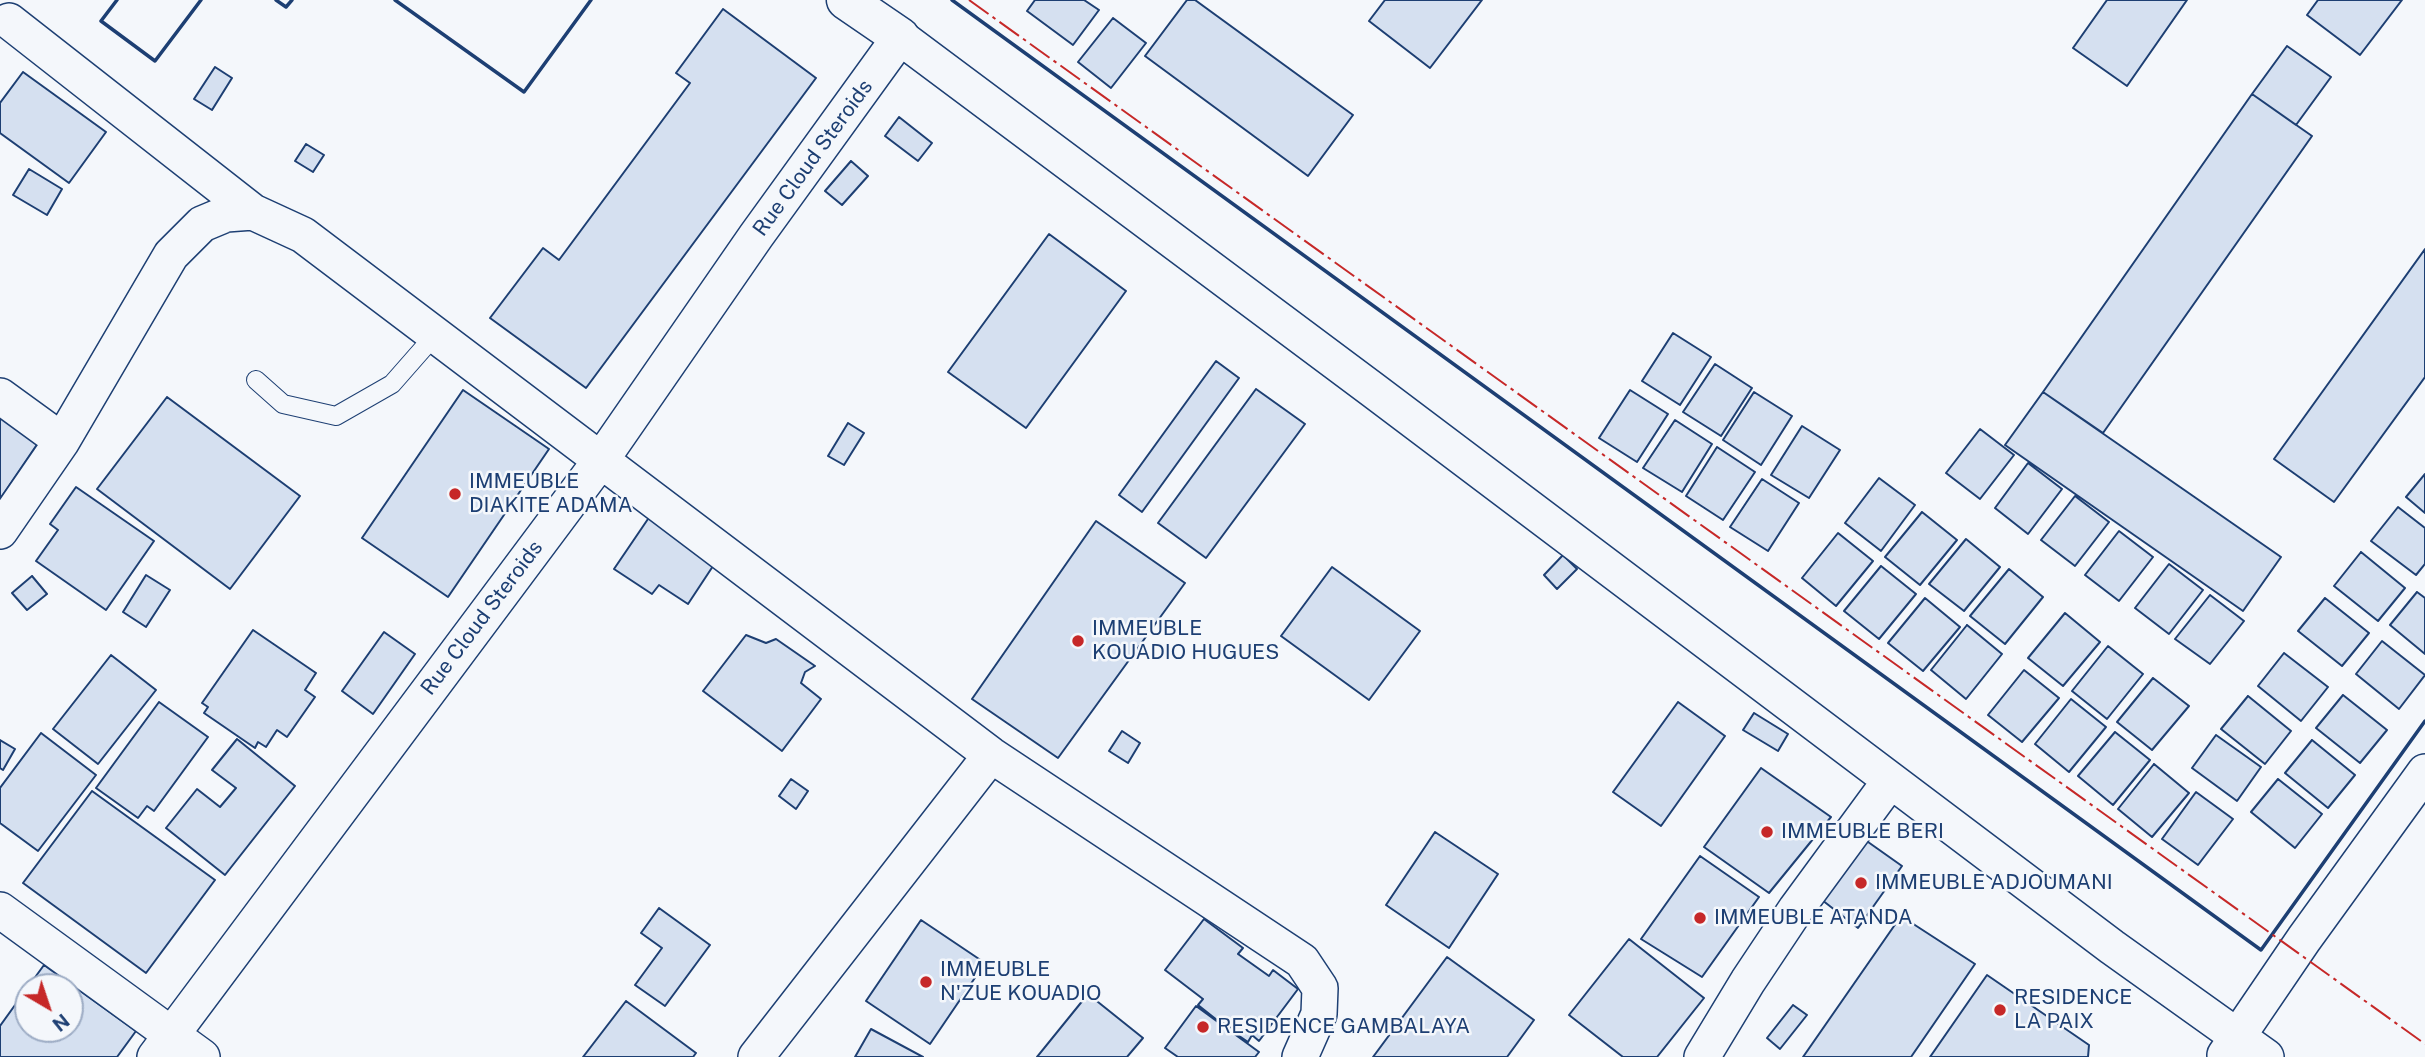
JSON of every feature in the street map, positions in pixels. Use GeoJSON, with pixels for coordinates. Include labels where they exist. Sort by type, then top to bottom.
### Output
{"type":"FeatureCollection","features":[{"type":"Feature","properties":{"kind":"street"},"geometry":{"type":"LineString","coordinates":[[846,0],[900,37],[1384,398],[2112,947],[2231,1047],[2266,1057]]}},
{"type":"Feature","properties":{"kind":"street"},"geometry":{"type":"LineString","coordinates":[[11,18],[253,212],[303,235],[991,755],[1303,961],[1320,988],[1319,1014],[1300,1057]]}},
{"type":"Feature","properties":{"kind":"street","name":"Rue Cloud Steroids"},"geometry":{"type":"LineString","coordinates":[[163,1046],[601,460],[756,236],[900,37]]}},
{"type":"Feature","properties":{"kind":"street"},"geometry":{"type":"LineString","coordinates":[[0,531],[62,441],[171,255],[202,224],[226,214],[253,212]]}},
{"type":"Feature","properties":{"kind":"street"},"geometry":{"type":"LineString","coordinates":[[0,396],[62,441]]}},
{"type":"Feature","properties":{"kind":"street"},"geometry":{"type":"LineString","coordinates":[[756,1057],[991,755]]}},
{"type":"Feature","properties":{"kind":"street"},"geometry":{"type":"LineString","coordinates":[[2231,1047],[2304,939],[2425,772]]}},
{"type":"Feature","properties":{"kind":"street"},"geometry":{"type":"LineString","coordinates":[[1702,1057],[1796,909],[1890,781]]}},
{"type":"Feature","properties":{"kind":"street"},"geometry":{"type":"LineString","coordinates":[[0,909],[163,1046],[202,1057]]}},
{"type":"Feature","properties":{"kind":"lane"},"geometry":{"type":"LineString","coordinates":[[256,380],[284,404],[336,416],[392,384],[435,335]]}},
{"type":"Feature","properties":{"kind":"building"},"geometry":{"type":"Polygon","coordinates":[[[1035,0],[1084,0],[1099,10],[1073,45],[1027,11],[1035,0]]]}},
{"type":"Feature","properties":{"kind":"building"},"geometry":{"type":"Polygon","coordinates":[[[1187,0],[1195,0],[1353,115],[1308,176],[1145,56],[1187,0]]]}},
{"type":"Feature","properties":{"kind":"building"},"geometry":{"type":"Polygon","coordinates":[[[1385,0],[1482,0],[1430,68],[1369,21],[1385,0]]]}},
{"type":"Feature","properties":{"kind":"building"},"geometry":{"type":"Polygon","coordinates":[[[2107,0],[2187,0],[2127,86],[2073,48],[2107,0]]]}},
{"type":"Feature","properties":{"kind":"building"},"geometry":{"type":"Polygon","coordinates":[[[2318,0],[2402,0],[2360,55],[2307,15],[2318,0]]]}},
{"type":"Feature","properties":{"kind":"building"},"geometry":{"type":"Polygon","coordinates":[[[723,9],[816,78],[586,388],[490,318],[543,248],[559,260],[690,83],[676,73],[723,9]]]}},
{"type":"Feature","properties":{"kind":"building"},"geometry":{"type":"Polygon","coordinates":[[[1113,18],[1146,43],[1111,88],[1078,62],[1113,18]]]}},
{"type":"Feature","properties":{"kind":"building"},"geometry":{"type":"Polygon","coordinates":[[[2287,46],[2331,77],[2296,125],[2252,94],[2287,46]]]}},
{"type":"Feature","properties":{"kind":"building"},"geometry":{"type":"Polygon","coordinates":[[[215,67],[232,78],[212,110],[194,99],[215,67]]]}},
{"type":"Feature","properties":{"kind":"building"},"geometry":{"type":"Polygon","coordinates":[[[23,72],[106,132],[69,183],[0,133],[0,103],[23,72]]]}},
{"type":"Feature","properties":{"kind":"building"},"geometry":{"type":"Polygon","coordinates":[[[2252,94],[2312,136],[2103,433],[2043,392],[2252,94]]]}},
{"type":"Feature","properties":{"kind":"building"},"geometry":{"type":"Polygon","coordinates":[[[899,117],[932,143],[918,161],[885,136],[899,117]]]}},
{"type":"Feature","properties":{"kind":"building"},"geometry":{"type":"Polygon","coordinates":[[[306,144],[324,155],[313,172],[295,161],[306,144]]]}},
{"type":"Feature","properties":{"kind":"building"},"geometry":{"type":"Polygon","coordinates":[[[851,161],[868,176],[842,205],[825,191],[851,161]]]}},
{"type":"Feature","properties":{"kind":"building"},"geometry":{"type":"Polygon","coordinates":[[[29,169],[62,189],[47,215],[13,195],[29,169]]]}},
{"type":"Feature","properties":{"kind":"building"},"geometry":{"type":"Polygon","coordinates":[[[1049,234],[1126,291],[1026,428],[948,372],[1049,234]]]}},
{"type":"Feature","properties":{"kind":"building"},"geometry":{"type":"Polygon","coordinates":[[[2425,249],[2425,377],[2334,502],[2274,459],[2425,249]]]}},
{"type":"Feature","properties":{"kind":"building"},"geometry":{"type":"Polygon","coordinates":[[[1673,333],[1711,357],[1680,405],[1642,381],[1673,333]]]}},
{"type":"Feature","properties":{"kind":"building"},"geometry":{"type":"Polygon","coordinates":[[[1216,361],[1239,378],[1142,512],[1119,495],[1216,361]]]}},
{"type":"Feature","properties":{"kind":"building"},"geometry":{"type":"Polygon","coordinates":[[[1715,364],[1752,388],[1721,436],[1683,412],[1715,364]]]}},
{"type":"Feature","properties":{"kind":"building"},"geometry":{"type":"Polygon","coordinates":[[[1256,389],[1305,424],[1206,558],[1158,523],[1256,389]]]}},
{"type":"Feature","properties":{"kind":"building","name":"IMMEUBLE DIAKITE ADAMA"},"geometry":{"type":"Polygon","coordinates":[[[463,390],[549,449],[448,597],[362,538],[463,390]]]}},
{"type":"Feature","properties":{"kind":"building"},"geometry":{"type":"Polygon","coordinates":[[[1630,390],[1668,414],[1637,462],[1599,438],[1630,390]]]}},
{"type":"Feature","properties":{"kind":"building"},"geometry":{"type":"Polygon","coordinates":[[[1754,392],[1792,416],[1761,465],[1723,440],[1754,392]]]}},
{"type":"Feature","properties":{"kind":"building"},"geometry":{"type":"Polygon","coordinates":[[[2043,392],[2281,557],[2243,611],[2005,445],[2043,392]]]}},
{"type":"Feature","properties":{"kind":"building"},"geometry":{"type":"Polygon","coordinates":[[[167,397],[300,496],[230,589],[97,489],[167,397]]]}},
{"type":"Feature","properties":{"kind":"building"},"geometry":{"type":"Polygon","coordinates":[[[0,417],[38,443],[0,499],[0,417]]]}},
{"type":"Feature","properties":{"kind":"building"},"geometry":{"type":"Polygon","coordinates":[[[1675,420],[1712,444],[1682,492],[1643,468],[1675,420]]]}},
{"type":"Feature","properties":{"kind":"building"},"geometry":{"type":"Polygon","coordinates":[[[848,423],[864,433],[844,465],[828,456],[848,423]]]}},
{"type":"Feature","properties":{"kind":"building"},"geometry":{"type":"Polygon","coordinates":[[[1802,426],[1840,450],[1809,498],[1771,475],[1802,426]]]}},
{"type":"Feature","properties":{"kind":"building"},"geometry":{"type":"Polygon","coordinates":[[[1980,429],[2014,455],[1980,499],[1946,473],[1980,429]]]}},
{"type":"Feature","properties":{"kind":"building"},"geometry":{"type":"Polygon","coordinates":[[[1717,447],[1755,472],[1723,520],[1686,496],[1717,447]]]}},
{"type":"Feature","properties":{"kind":"building"},"geometry":{"type":"Polygon","coordinates":[[[2028,463],[2062,489],[2028,534],[1995,508],[2028,463]]]}},
{"type":"Feature","properties":{"kind":"building"},"geometry":{"type":"Polygon","coordinates":[[[2425,474],[2425,513],[2406,497],[2425,474]]]}},
{"type":"Feature","properties":{"kind":"building"},"geometry":{"type":"Polygon","coordinates":[[[1879,478],[1915,505],[1881,551],[1845,523],[1879,478]]]}},
{"type":"Feature","properties":{"kind":"building"},"geometry":{"type":"Polygon","coordinates":[[[1762,479],[1799,503],[1768,551],[1730,527],[1762,479]]]}},
{"type":"Feature","properties":{"kind":"building"},"geometry":{"type":"Polygon","coordinates":[[[76,487],[154,541],[106,610],[36,561],[58,530],[50,524],[76,487]]]}},
{"type":"Feature","properties":{"kind":"building"},"geometry":{"type":"Polygon","coordinates":[[[2075,496],[2109,522],[2075,566],[2041,540],[2075,496]]]}},
{"type":"Feature","properties":{"kind":"building"},"geometry":{"type":"Polygon","coordinates":[[[2398,507],[2425,528],[2425,564],[2416,575],[2371,541],[2398,507]]]}},
{"type":"Feature","properties":{"kind":"building"},"geometry":{"type":"Polygon","coordinates":[[[1922,512],[1957,540],[1920,585],[1885,557],[1922,512]]]}},
{"type":"Feature","properties":{"kind":"building"},"geometry":{"type":"Polygon","coordinates":[[[650,516],[717,560],[688,604],[659,585],[652,594],[614,569],[650,516]]]}},
{"type":"Feature","properties":{"kind":"building","name":"IMMEUBLE KOUADIO HUGUES"},"geometry":{"type":"Polygon","coordinates":[[[1096,521],[1185,583],[1058,758],[972,699],[1096,521]]]}},
{"type":"Feature","properties":{"kind":"building"},"geometry":{"type":"Polygon","coordinates":[[[2119,531],[2153,557],[2119,601],[2085,575],[2119,531]]]}},
{"type":"Feature","properties":{"kind":"building"},"geometry":{"type":"Polygon","coordinates":[[[1838,533],[1873,561],[1836,606],[1802,578],[1838,533]]]}},
{"type":"Feature","properties":{"kind":"building"},"geometry":{"type":"Polygon","coordinates":[[[1966,539],[2000,567],[1964,611],[1929,584],[1966,539]]]}},
{"type":"Feature","properties":{"kind":"building"},"geometry":{"type":"Polygon","coordinates":[[[2361,552],[2405,588],[2378,621],[2334,586],[2361,552]]]}},
{"type":"Feature","properties":{"kind":"building"},"geometry":{"type":"Polygon","coordinates":[[[1563,555],[1577,569],[1557,589],[1544,575],[1563,555]]]}},
{"type":"Feature","properties":{"kind":"building"},"geometry":{"type":"Polygon","coordinates":[[[2169,564],[2203,590],[2169,634],[2135,608],[2169,564]]]}},
{"type":"Feature","properties":{"kind":"building"},"geometry":{"type":"Polygon","coordinates":[[[1881,566],[1916,594],[1879,639],[1844,611],[1881,566]]]}},
{"type":"Feature","properties":{"kind":"building"},"geometry":{"type":"Polygon","coordinates":[[[1332,567],[1420,631],[1369,700],[1281,636],[1332,567]]]}},
{"type":"Feature","properties":{"kind":"building"},"geometry":{"type":"Polygon","coordinates":[[[2009,569],[2043,597],[2005,644],[1970,616],[2009,569]]]}},
{"type":"Feature","properties":{"kind":"building"},"geometry":{"type":"Polygon","coordinates":[[[146,575],[170,590],[146,627],[123,612],[146,575]]]}},
{"type":"Feature","properties":{"kind":"building"},"geometry":{"type":"Polygon","coordinates":[[[32,576],[47,594],[27,610],[12,593],[32,576]]]}},
{"type":"Feature","properties":{"kind":"building"},"geometry":{"type":"Polygon","coordinates":[[[2417,592],[2425,598],[2425,654],[2390,625],[2417,592]]]}},
{"type":"Feature","properties":{"kind":"building"},"geometry":{"type":"Polygon","coordinates":[[[2210,595],[2244,621],[2210,664],[2175,639],[2210,595]]]}},
{"type":"Feature","properties":{"kind":"building"},"geometry":{"type":"Polygon","coordinates":[[[1925,598],[1960,627],[1923,671],[1888,643],[1925,598]]]}},
{"type":"Feature","properties":{"kind":"building"},"geometry":{"type":"Polygon","coordinates":[[[2325,598],[2369,633],[2342,666],[2298,631],[2325,598]]]}},
{"type":"Feature","properties":{"kind":"building"},"geometry":{"type":"Polygon","coordinates":[[[2065,613],[2100,642],[2063,686],[2028,658],[2065,613]]]}},
{"type":"Feature","properties":{"kind":"building"},"geometry":{"type":"Polygon","coordinates":[[[1967,625],[2002,654],[1966,699],[1931,670],[1967,625]]]}},
{"type":"Feature","properties":{"kind":"building"},"geometry":{"type":"Polygon","coordinates":[[[253,630],[316,673],[305,690],[315,697],[287,737],[277,730],[266,747],[258,742],[255,748],[204,713],[208,707],[202,703],[253,630]]]}},
{"type":"Feature","properties":{"kind":"building"},"geometry":{"type":"Polygon","coordinates":[[[384,632],[415,654],[373,714],[342,691],[384,632]]]}},
{"type":"Feature","properties":{"kind":"building"},"geometry":{"type":"Polygon","coordinates":[[[746,635],[766,643],[776,639],[815,666],[805,672],[801,683],[821,699],[782,751],[703,691],[746,635]]]}},
{"type":"Feature","properties":{"kind":"building"},"geometry":{"type":"Polygon","coordinates":[[[2382,641],[2425,675],[2399,709],[2356,674],[2382,641]]]}},
{"type":"Feature","properties":{"kind":"building"},"geometry":{"type":"Polygon","coordinates":[[[2108,646],[2143,674],[2107,719],[2072,691],[2108,646]]]}},
{"type":"Feature","properties":{"kind":"building"},"geometry":{"type":"Polygon","coordinates":[[[2284,653],[2328,687],[2301,721],[2258,686],[2284,653]]]}},
{"type":"Feature","properties":{"kind":"building"},"geometry":{"type":"Polygon","coordinates":[[[111,655],[156,690],[98,764],[53,729],[111,655]]]}},
{"type":"Feature","properties":{"kind":"building"},"geometry":{"type":"Polygon","coordinates":[[[2024,670],[2059,698],[2022,742],[1988,715],[2024,670]]]}},
{"type":"Feature","properties":{"kind":"building"},"geometry":{"type":"Polygon","coordinates":[[[2153,678],[2189,706],[2152,750],[2117,722],[2153,678]]]}},
{"type":"Feature","properties":{"kind":"building"},"geometry":{"type":"Polygon","coordinates":[[[2343,695],[2387,730],[2360,763],[2316,728],[2343,695]]]}},
{"type":"Feature","properties":{"kind":"building"},"geometry":{"type":"Polygon","coordinates":[[[2248,696],[2291,731],[2265,764],[2221,729],[2248,696]]]}},
{"type":"Feature","properties":{"kind":"building"},"geometry":{"type":"Polygon","coordinates":[[[2071,699],[2106,727],[2069,772],[2035,744],[2071,699]]]}},
{"type":"Feature","properties":{"kind":"building"},"geometry":{"type":"Polygon","coordinates":[[[159,702],[208,737],[154,811],[147,806],[138,818],[96,788],[159,702]]]}},
{"type":"Feature","properties":{"kind":"building"},"geometry":{"type":"Polygon","coordinates":[[[1678,702],[1725,736],[1661,826],[1613,792],[1678,702]]]}},
{"type":"Feature","properties":{"kind":"building"},"geometry":{"type":"Polygon","coordinates":[[[1754,713],[1788,734],[1778,751],[1743,730],[1754,713]]]}},
{"type":"Feature","properties":{"kind":"building"},"geometry":{"type":"Polygon","coordinates":[[[1122,731],[1140,743],[1128,763],[1109,751],[1122,731]]]}},
{"type":"Feature","properties":{"kind":"building"},"geometry":{"type":"Polygon","coordinates":[[[2115,732],[2150,760],[2113,805],[2078,776],[2115,732]]]}},
{"type":"Feature","properties":{"kind":"building"},"geometry":{"type":"Polygon","coordinates":[[[41,733],[96,775],[38,851],[0,823],[0,788],[41,733]]]}},
{"type":"Feature","properties":{"kind":"building"},"geometry":{"type":"Polygon","coordinates":[[[2216,735],[2261,767],[2237,801],[2192,768],[2216,735]]]}},
{"type":"Feature","properties":{"kind":"building"},"geometry":{"type":"Polygon","coordinates":[[[237,739],[295,786],[225,875],[166,828],[197,789],[220,807],[236,788],[212,770],[237,739]]]}},
{"type":"Feature","properties":{"kind":"building"},"geometry":{"type":"Polygon","coordinates":[[[0,740],[15,749],[3,770],[0,768],[0,740]]]}},
{"type":"Feature","properties":{"kind":"building"},"geometry":{"type":"Polygon","coordinates":[[[2312,740],[2355,775],[2328,808],[2285,773],[2312,740]]]}},
{"type":"Feature","properties":{"kind":"building"},"geometry":{"type":"Polygon","coordinates":[[[2154,764],[2189,793],[2152,837],[2118,809],[2154,764]]]}},
{"type":"Feature","properties":{"kind":"building","name":"IMMEUBLE BERI"},"geometry":{"type":"Polygon","coordinates":[[[1761,768],[1831,817],[1769,893],[1704,847],[1761,768]]]}},
{"type":"Feature","properties":{"kind":"building"},"geometry":{"type":"Polygon","coordinates":[[[791,779],[808,791],[796,809],[779,796],[791,779]]]}},
{"type":"Feature","properties":{"kind":"building"},"geometry":{"type":"Polygon","coordinates":[[[2278,779],[2322,814],[2295,848],[2251,812],[2278,779]]]}},
{"type":"Feature","properties":{"kind":"building"},"geometry":{"type":"Polygon","coordinates":[[[92,791],[215,880],[146,973],[23,883],[92,791]]]}},
{"type":"Feature","properties":{"kind":"building"},"geometry":{"type":"Polygon","coordinates":[[[2196,792],[2233,819],[2198,865],[2162,839],[2196,792]]]}},
{"type":"Feature","properties":{"kind":"building"},"geometry":{"type":"Polygon","coordinates":[[[1435,832],[1498,874],[1449,948],[1386,905],[1435,832]]]}},
{"type":"Feature","properties":{"kind":"building","name":"IMMEUBLE ADJOUMANI"},"geometry":{"type":"Polygon","coordinates":[[[1861,837],[1902,866],[1858,928],[1822,900],[1861,837]]]}},
{"type":"Feature","properties":{"kind":"building","name":"IMMEUBLE ATANDA"},"geometry":{"type":"Polygon","coordinates":[[[1700,856],[1759,897],[1702,977],[1641,939],[1700,856]]]}},
{"type":"Feature","properties":{"kind":"building"},"geometry":{"type":"Polygon","coordinates":[[[659,908],[710,945],[665,1006],[635,985],[662,948],[641,933],[659,908]]]}},
{"type":"Feature","properties":{"kind":"building"},"geometry":{"type":"Polygon","coordinates":[[[1901,916],[1975,964],[1911,1057],[1803,1057],[1901,916]]]}},
{"type":"Feature","properties":{"kind":"building"},"geometry":{"type":"Polygon","coordinates":[[[1204,919],[1243,948],[1238,954],[1269,976],[1273,970],[1298,989],[1259,1041],[1252,1035],[1248,1042],[1229,1029],[1234,1022],[1227,1017],[1222,1024],[1198,1005],[1203,999],[1165,970],[1204,919]]]}},
{"type":"Feature","properties":{"kind":"building","name":"IMMEUBLE N'ZUE KOUADIO"},"geometry":{"type":"Polygon","coordinates":[[[921,920],[985,963],[930,1044],[866,1001],[921,920]]]}},
{"type":"Feature","properties":{"kind":"building"},"geometry":{"type":"Polygon","coordinates":[[[1629,939],[1704,998],[1657,1057],[1623,1057],[1569,1015],[1629,939]]]}},
{"type":"Feature","properties":{"kind":"building"},"geometry":{"type":"Polygon","coordinates":[[[1447,957],[1534,1020],[1507,1057],[1373,1057],[1447,957]]]}},
{"type":"Feature","properties":{"kind":"building"},"geometry":{"type":"Polygon","coordinates":[[[44,965],[55,973],[38,973],[44,965]]]}},
{"type":"Feature","properties":{"kind":"building","name":"RESIDENCE LA PAIX"},"geometry":{"type":"Polygon","coordinates":[[[1987,975],[2089,1045],[2088,1057],[1930,1057],[1987,975]]]}},
{"type":"Feature","properties":{"kind":"building"},"geometry":{"type":"Polygon","coordinates":[[[84,994],[136,1031],[117,1057],[0,1057],[0,1026],[14,1006],[14,1043],[84,1043],[84,994]]]}},
{"type":"Feature","properties":{"kind":"building"},"geometry":{"type":"Polygon","coordinates":[[[1088,994],[1143,1038],[1127,1057],[1037,1057],[1088,994]]]}},
{"type":"Feature","properties":{"kind":"building"},"geometry":{"type":"Polygon","coordinates":[[[626,1001],[696,1053],[693,1057],[583,1057],[626,1001]]]}},
{"type":"Feature","properties":{"kind":"building"},"geometry":{"type":"Polygon","coordinates":[[[1793,1005],[1807,1015],[1780,1049],[1767,1038],[1793,1005]]]}},
{"type":"Feature","properties":{"kind":"building","name":"RESIDENCE GAMBALAYA"},"geometry":{"type":"Polygon","coordinates":[[[1196,1006],[1259,1052],[1255,1057],[1178,1057],[1165,1048],[1196,1006]]]}},
{"type":"Feature","properties":{"kind":"building"},"geometry":{"type":"Polygon","coordinates":[[[871,1029],[923,1057],[855,1057],[871,1029]]]}},
{"type":"Feature","properties":{"kind":"wall"},"geometry":{"type":"LineString","coordinates":[[117,0],[101,21],[155,61],[201,0]]}},
{"type":"Feature","properties":{"kind":"wall"},"geometry":{"type":"LineString","coordinates":[[276,0],[286,7],[292,0]]}},
{"type":"Feature","properties":{"kind":"wall"},"geometry":{"type":"LineString","coordinates":[[395,0],[524,92],[591,0]]}},
{"type":"Feature","properties":{"kind":"wall"},"geometry":{"type":"LineString","coordinates":[[952,0],[2261,950],[2425,721]]}},
{"type":"Feature","properties":{"kind":"power"},"geometry":{"type":"LineString","coordinates":[[969,0],[2425,1044]]}},
{"type":"Feature","properties":{"kind":"place","name":"IMMEUBLE DIAKITE ADAMA"},"geometry":{"type":"Point","coordinates":[455,494]}},
{"type":"Feature","properties":{"kind":"place","name":"IMMEUBLE KOUADIO HUGUES"},"geometry":{"type":"Point","coordinates":[1078,641]}},
{"type":"Feature","properties":{"kind":"place","name":"IMMEUBLE BERI"},"geometry":{"type":"Point","coordinates":[1767,832]}},
{"type":"Feature","properties":{"kind":"place","name":"IMMEUBLE ADJOUMANI"},"geometry":{"type":"Point","coordinates":[1861,883]}},
{"type":"Feature","properties":{"kind":"place","name":"IMMEUBLE ATANDA"},"geometry":{"type":"Point","coordinates":[1700,918]}},
{"type":"Feature","properties":{"kind":"place","name":"IMMEUBLE N'ZUE KOUADIO"},"geometry":{"type":"Point","coordinates":[926,982]}},
{"type":"Feature","properties":{"kind":"place","name":"RESIDENCE LA PAIX"},"geometry":{"type":"Point","coordinates":[2000,1010]}},
{"type":"Feature","properties":{"kind":"place","name":"RESIDENCE GAMBALAYA"},"geometry":{"type":"Point","coordinates":[1203,1027]}}]}
